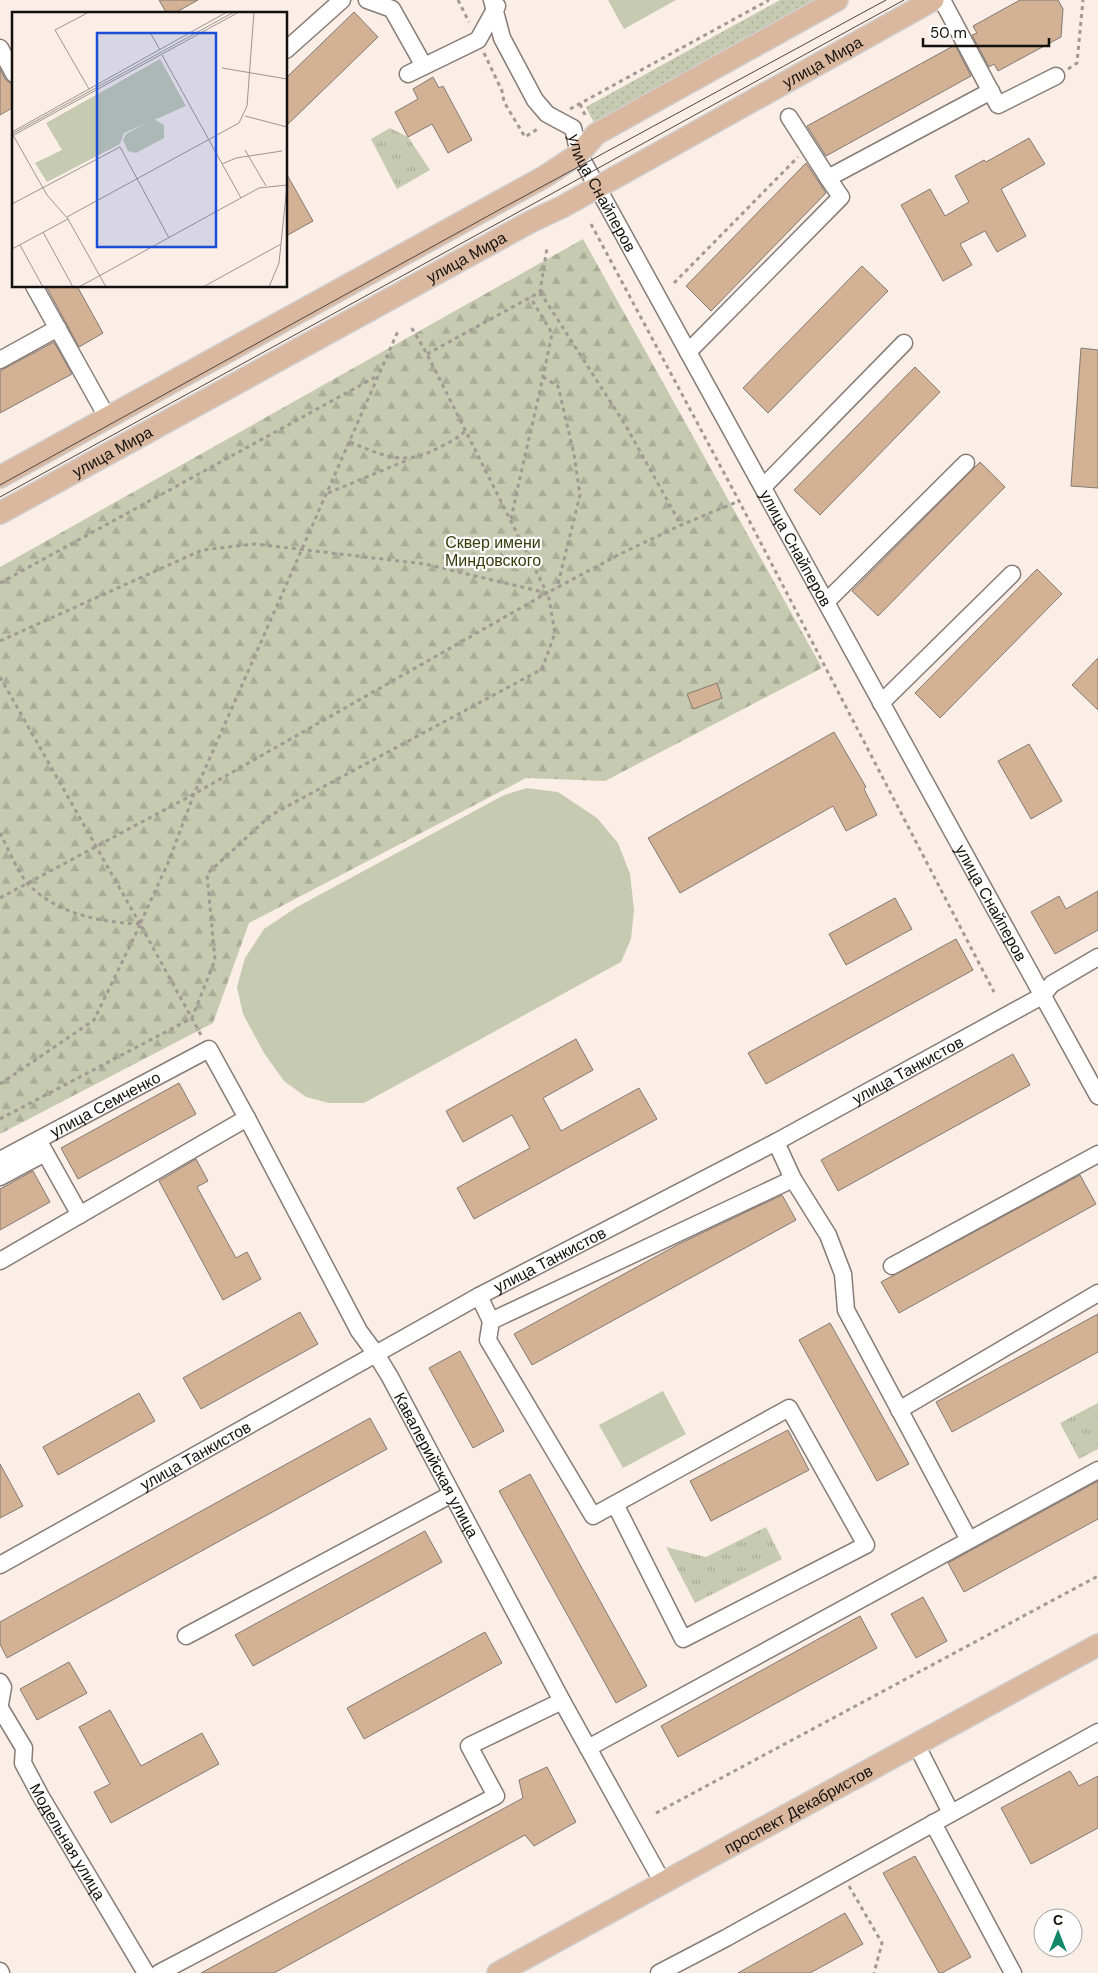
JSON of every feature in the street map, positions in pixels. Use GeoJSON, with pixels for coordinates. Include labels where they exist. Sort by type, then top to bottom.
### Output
{"type":"FeatureCollection","features":[{"type":"Feature","properties":{"kind":"main road","name":"улица Мира"},"geometry":{"type":"LineString","coordinates":[[0,477],[107,416],[544,177],[579,154],[596,134],[837,0]]}},
{"type":"Feature","properties":{"kind":"main road","name":"улица Мира"},"geometry":{"type":"LineString","coordinates":[[0,514],[934,0]]}},
{"type":"Feature","properties":{"kind":"main road","name":"проспект Декабристов"},"geometry":{"type":"LineString","coordinates":[[498,1973],[1098,1645]]}},
{"type":"Feature","properties":{"kind":"street"},"geometry":{"type":"LineString","coordinates":[[288,48],[342,0]]}},
{"type":"Feature","properties":{"kind":"street"},"geometry":{"type":"LineString","coordinates":[[367,0],[389,5],[424,66]]}},
{"type":"Feature","properties":{"kind":"street"},"geometry":{"type":"LineString","coordinates":[[942,0],[998,106],[1056,76]]}},
{"type":"Feature","properties":{"kind":"street"},"geometry":{"type":"LineString","coordinates":[[408,74],[478,40],[496,3]]}},
{"type":"Feature","properties":{"kind":"street","name":"улица Снайперов"},"geometry":{"type":"LineString","coordinates":[[496,3],[502,38],[535,100],[547,114],[572,128],[579,154],[1098,1096]]}},
{"type":"Feature","properties":{"kind":"street"},"geometry":{"type":"LineString","coordinates":[[0,48],[12,70]]}},
{"type":"Feature","properties":{"kind":"street"},"geometry":{"type":"LineString","coordinates":[[828,178],[991,91]]}},
{"type":"Feature","properties":{"kind":"street"},"geometry":{"type":"LineString","coordinates":[[688,352],[841,197],[789,117]]}},
{"type":"Feature","properties":{"kind":"street"},"geometry":{"type":"LineString","coordinates":[[35,288],[107,416]]}},
{"type":"Feature","properties":{"kind":"street"},"geometry":{"type":"LineString","coordinates":[[0,360],[58,328]]}},
{"type":"Feature","properties":{"kind":"street"},"geometry":{"type":"LineString","coordinates":[[762,487],[904,343]]}},
{"type":"Feature","properties":{"kind":"street"},"geometry":{"type":"LineString","coordinates":[[826,602],[966,463]]}},
{"type":"Feature","properties":{"kind":"street"},"geometry":{"type":"LineString","coordinates":[[881,703],[1012,574]]}},
{"type":"Feature","properties":{"kind":"street","name":"улица Танкистов"},"geometry":{"type":"LineString","coordinates":[[0,1565],[479,1296],[776,1142],[1042,996],[1052,984],[1098,957]]}},
{"type":"Feature","properties":{"kind":"street","name":"Кавалерийская улица"},"geometry":{"type":"LineString","coordinates":[[209,1049],[359,1332],[376,1354],[562,1701],[663,1883]]}},
{"type":"Feature","properties":{"kind":"street","name":"улица Семченко"},"geometry":{"type":"LineString","coordinates":[[0,1160],[42,1146],[209,1049]]}},
{"type":"Feature","properties":{"kind":"street"},"geometry":{"type":"LineString","coordinates":[[0,1261],[247,1118]]}},
{"type":"Feature","properties":{"kind":"street"},"geometry":{"type":"LineString","coordinates":[[776,1142],[793,1179],[828,1235],[843,1274],[846,1310],[969,1540]]}},
{"type":"Feature","properties":{"kind":"street"},"geometry":{"type":"LineString","coordinates":[[0,1177],[42,1146],[80,1214]]}},
{"type":"Feature","properties":{"kind":"street"},"geometry":{"type":"LineString","coordinates":[[892,1266],[1098,1154]]}},
{"type":"Feature","properties":{"kind":"street"},"geometry":{"type":"LineString","coordinates":[[491,1321],[793,1179]]}},
{"type":"Feature","properties":{"kind":"street"},"geometry":{"type":"LineString","coordinates":[[899,1410],[1098,1293]]}},
{"type":"Feature","properties":{"kind":"street"},"geometry":{"type":"LineString","coordinates":[[479,1296],[491,1321],[488,1340],[592,1516],[789,1408],[866,1545],[683,1639],[615,1504]]}},
{"type":"Feature","properties":{"kind":"street"},"geometry":{"type":"LineString","coordinates":[[588,1748],[1098,1470]]}},
{"type":"Feature","properties":{"kind":"street"},"geometry":{"type":"LineString","coordinates":[[186,1636],[452,1494]]}},
{"type":"Feature","properties":{"kind":"street"},"geometry":{"type":"LineString","coordinates":[[0,1682],[3,1687],[0,1704]]}},
{"type":"Feature","properties":{"kind":"street"},"geometry":{"type":"LineString","coordinates":[[159,1973],[496,1796],[470,1746],[562,1701]]}},
{"type":"Feature","properties":{"kind":"street","name":"Модельная улица"},"geometry":{"type":"LineString","coordinates":[[0,1708],[24,1748],[23,1763],[40,1795],[146,1973]]}},
{"type":"Feature","properties":{"kind":"street"},"geometry":{"type":"LineString","coordinates":[[659,1973],[1098,1732]]}},
{"type":"Feature","properties":{"kind":"street"},"geometry":{"type":"LineString","coordinates":[[916,1744],[951,1813]]}},
{"type":"Feature","properties":{"kind":"street"},"geometry":{"type":"LineString","coordinates":[[933,1823],[1014,1973]]}},
{"type":"Feature","properties":{"kind":"path"},"geometry":{"type":"LineString","coordinates":[[458,0],[502,91],[504,102],[525,137]]}},
{"type":"Feature","properties":{"kind":"path"},"geometry":{"type":"LineString","coordinates":[[590,124],[580,104],[769,0]]}},
{"type":"Feature","properties":{"kind":"path"},"geometry":{"type":"LineString","coordinates":[[1056,76],[1077,63],[1082,0]]}},
{"type":"Feature","properties":{"kind":"path"},"geometry":{"type":"LineString","coordinates":[[674,283],[808,147]]}},
{"type":"Feature","properties":{"kind":"path"},"geometry":{"type":"LineString","coordinates":[[591,224],[739,501],[994,992]]}},
{"type":"Feature","properties":{"kind":"path"},"geometry":{"type":"LineString","coordinates":[[547,248],[540,292],[626,426],[682,525]]}},
{"type":"Feature","properties":{"kind":"path"},"geometry":{"type":"LineString","coordinates":[[427,354],[540,292]]}},
{"type":"Feature","properties":{"kind":"path"},"geometry":{"type":"LineString","coordinates":[[511,520],[544,377],[552,333],[530,297]]}},
{"type":"Feature","properties":{"kind":"path"},"geometry":{"type":"LineString","coordinates":[[0,1119],[192,1018],[215,960],[207,874],[271,815],[542,669],[555,633],[548,593],[427,354],[410,325]]}},
{"type":"Feature","properties":{"kind":"path"},"geometry":{"type":"LineString","coordinates":[[0,1084],[94,1020],[168,862],[194,794],[398,331]]}},
{"type":"Feature","properties":{"kind":"path"},"geometry":{"type":"LineString","coordinates":[[0,583],[379,375]]}},
{"type":"Feature","properties":{"kind":"path"},"geometry":{"type":"LineString","coordinates":[[544,377],[558,386],[574,454],[580,495],[557,588]]}},
{"type":"Feature","properties":{"kind":"path"},"geometry":{"type":"LineString","coordinates":[[328,493],[436,450],[465,432]]}},
{"type":"Feature","properties":{"kind":"path"},"geometry":{"type":"LineString","coordinates":[[350,442],[385,456],[410,459]]}},
{"type":"Feature","properties":{"kind":"path"},"geometry":{"type":"LineString","coordinates":[[0,898],[194,794],[620,554],[739,501]]}},
{"type":"Feature","properties":{"kind":"path"},"geometry":{"type":"LineString","coordinates":[[0,641],[202,550],[255,544],[426,564],[548,593]]}},
{"type":"Feature","properties":{"kind":"path"},"geometry":{"type":"LineString","coordinates":[[0,677],[209,1049]]}},
{"type":"Feature","properties":{"kind":"path"},"geometry":{"type":"LineString","coordinates":[[0,833],[27,884],[50,901],[76,913],[108,922],[140,924]]}},
{"type":"Feature","properties":{"kind":"path"},"geometry":{"type":"LineString","coordinates":[[656,1813],[1098,1576]]}},
{"type":"Feature","properties":{"kind":"path"},"geometry":{"type":"LineString","coordinates":[[842,1874],[882,1943],[874,1973]]}},
{"type":"Feature","properties":{"kind":"green space"},"geometry":{"type":"Polygon","coordinates":[[[608,0],[676,0],[624,29],[608,0]]]}},
{"type":"Feature","properties":{"kind":"green space"},"geometry":{"type":"Polygon","coordinates":[[[780,0],[817,0],[594,123],[586,107],[780,0]]]}},
{"type":"Feature","properties":{"kind":"green space"},"geometry":{"type":"Polygon","coordinates":[[[390,128],[408,137],[430,170],[397,189],[371,139],[390,128]]]}},
{"type":"Feature","properties":{"kind":"green space","name":"Сквер имени Миндовского"},"geometry":{"type":"Polygon","coordinates":[[[583,239],[822,668],[605,781],[526,778],[249,923],[213,1023],[0,1134],[0,567],[583,239]]]}},
{"type":"Feature","properties":{"kind":"green space"},"geometry":{"type":"Polygon","coordinates":[[[527,788],[558,792],[597,818],[618,843],[630,874],[634,910],[631,939],[621,962],[364,1103],[329,1103],[306,1097],[284,1081],[264,1053],[243,1014],[237,987],[245,958],[264,929],[297,907],[504,795],[527,788]]]}},
{"type":"Feature","properties":{"kind":"green space"},"geometry":{"type":"Polygon","coordinates":[[[663,1391],[686,1434],[623,1468],[599,1425],[663,1391]]]}},
{"type":"Feature","properties":{"kind":"green space"},"geometry":{"type":"Polygon","coordinates":[[[1098,1403],[1098,1449],[1079,1459],[1060,1423],[1098,1403]]]}},
{"type":"Feature","properties":{"kind":"green space"},"geometry":{"type":"Polygon","coordinates":[[[766,1527],[782,1559],[695,1603],[666,1547],[706,1557],[766,1527]]]}},
{"type":"Feature","properties":{"kind":"building"},"geometry":{"type":"Polygon","coordinates":[[[159,0],[198,0],[177,12],[166,12],[159,0]]]}},
{"type":"Feature","properties":{"kind":"building"},"geometry":{"type":"Polygon","coordinates":[[[1020,0],[1058,0],[1063,9],[1061,37],[998,71],[994,64],[989,67],[972,35],[977,33],[973,26],[1020,0]]]}},
{"type":"Feature","properties":{"kind":"building"},"geometry":{"type":"Polygon","coordinates":[[[354,12],[378,37],[288,124],[288,76],[354,12]]]}},
{"type":"Feature","properties":{"kind":"building"},"geometry":{"type":"Polygon","coordinates":[[[955,45],[971,76],[826,156],[807,126],[955,45]]]}},
{"type":"Feature","properties":{"kind":"building"},"geometry":{"type":"Polygon","coordinates":[[[0,69],[5,79],[12,84],[12,108],[0,115],[0,69]]]}},
{"type":"Feature","properties":{"kind":"building"},"geometry":{"type":"Polygon","coordinates":[[[433,77],[439,88],[443,86],[472,140],[448,153],[432,124],[408,137],[395,112],[418,99],[413,89],[433,77]]]}},
{"type":"Feature","properties":{"kind":"building"},"geometry":{"type":"Polygon","coordinates":[[[1029,138],[1045,164],[1001,189],[1026,236],[997,252],[985,231],[960,244],[972,265],[943,281],[901,205],[930,189],[945,216],[969,202],[955,176],[984,160],[986,162],[1029,138]]]}},
{"type":"Feature","properties":{"kind":"building"},"geometry":{"type":"Polygon","coordinates":[[[806,163],[826,193],[711,311],[686,286],[806,163]]]}},
{"type":"Feature","properties":{"kind":"building"},"geometry":{"type":"Polygon","coordinates":[[[288,177],[313,221],[288,235],[288,177]]]}},
{"type":"Feature","properties":{"kind":"building"},"geometry":{"type":"Polygon","coordinates":[[[862,266],[888,291],[768,413],[743,388],[862,266]]]}},
{"type":"Feature","properties":{"kind":"building"},"geometry":{"type":"Polygon","coordinates":[[[47,288],[78,288],[103,333],[79,347],[47,288]]]}},
{"type":"Feature","properties":{"kind":"building"},"geometry":{"type":"Polygon","coordinates":[[[54,342],[72,374],[0,413],[0,371],[54,342]]]}},
{"type":"Feature","properties":{"kind":"building"},"geometry":{"type":"Polygon","coordinates":[[[1081,348],[1098,350],[1098,488],[1071,486],[1081,348]]]}},
{"type":"Feature","properties":{"kind":"building"},"geometry":{"type":"Polygon","coordinates":[[[915,367],[940,392],[820,515],[794,490],[915,367]]]}},
{"type":"Feature","properties":{"kind":"building"},"geometry":{"type":"Polygon","coordinates":[[[980,462],[1005,487],[878,616],[852,591],[980,462]]]}},
{"type":"Feature","properties":{"kind":"building"},"geometry":{"type":"Polygon","coordinates":[[[1037,569],[1062,594],[940,718],[915,693],[1037,569]]]}},
{"type":"Feature","properties":{"kind":"building"},"geometry":{"type":"Polygon","coordinates":[[[1098,658],[1098,710],[1072,685],[1098,658]]]}},
{"type":"Feature","properties":{"kind":"building"},"geometry":{"type":"Polygon","coordinates":[[[717,683],[722,698],[693,709],[687,694],[717,683]]]}},
{"type":"Feature","properties":{"kind":"building"},"geometry":{"type":"Polygon","coordinates":[[[834,732],[866,787],[864,789],[877,815],[846,831],[833,806],[680,893],[648,838],[834,732]]]}},
{"type":"Feature","properties":{"kind":"building"},"geometry":{"type":"Polygon","coordinates":[[[1029,744],[1062,801],[1031,819],[998,761],[1029,744]]]}},
{"type":"Feature","properties":{"kind":"building"},"geometry":{"type":"Polygon","coordinates":[[[1098,891],[1098,930],[1055,954],[1031,912],[1059,896],[1066,909],[1098,891]]]}},
{"type":"Feature","properties":{"kind":"building"},"geometry":{"type":"Polygon","coordinates":[[[895,898],[912,929],[846,965],[829,934],[895,898]]]}},
{"type":"Feature","properties":{"kind":"building"},"geometry":{"type":"Polygon","coordinates":[[[956,939],[973,970],[766,1084],[748,1053],[956,939]]]}},
{"type":"Feature","properties":{"kind":"building"},"geometry":{"type":"Polygon","coordinates":[[[576,1039],[593,1070],[543,1098],[561,1131],[639,1088],[657,1119],[474,1219],[457,1188],[530,1148],[512,1115],[463,1142],[446,1111],[576,1039]]]}},
{"type":"Feature","properties":{"kind":"building"},"geometry":{"type":"Polygon","coordinates":[[[1013,1054],[1030,1085],[838,1191],[821,1160],[1013,1054]]]}},
{"type":"Feature","properties":{"kind":"building"},"geometry":{"type":"Polygon","coordinates":[[[179,1083],[196,1114],[78,1179],[61,1148],[179,1083]]]}},
{"type":"Feature","properties":{"kind":"building"},"geometry":{"type":"Polygon","coordinates":[[[196,1159],[208,1181],[197,1187],[236,1258],[247,1252],[261,1279],[223,1300],[159,1181],[196,1159]]]}},
{"type":"Feature","properties":{"kind":"building"},"geometry":{"type":"Polygon","coordinates":[[[33,1171],[50,1202],[0,1230],[0,1189],[33,1171]]]}},
{"type":"Feature","properties":{"kind":"building"},"geometry":{"type":"Polygon","coordinates":[[[1080,1175],[1096,1204],[899,1313],[881,1282],[1080,1175]]]}},
{"type":"Feature","properties":{"kind":"building"},"geometry":{"type":"Polygon","coordinates":[[[782,1195],[796,1220],[532,1365],[514,1334],[679,1244],[782,1195]]]}},
{"type":"Feature","properties":{"kind":"building"},"geometry":{"type":"Polygon","coordinates":[[[300,1312],[318,1344],[201,1409],[183,1378],[300,1312]]]}},
{"type":"Feature","properties":{"kind":"building"},"geometry":{"type":"Polygon","coordinates":[[[1098,1314],[1098,1352],[952,1432],[936,1402],[1098,1314]]]}},
{"type":"Feature","properties":{"kind":"building"},"geometry":{"type":"Polygon","coordinates":[[[830,1323],[909,1464],[877,1481],[799,1340],[830,1323]]]}},
{"type":"Feature","properties":{"kind":"building"},"geometry":{"type":"Polygon","coordinates":[[[460,1351],[504,1431],[473,1448],[429,1368],[460,1351]]]}},
{"type":"Feature","properties":{"kind":"building"},"geometry":{"type":"Polygon","coordinates":[[[139,1393],[155,1421],[58,1475],[43,1447],[139,1393]]]}},
{"type":"Feature","properties":{"kind":"building"},"geometry":{"type":"Polygon","coordinates":[[[370,1418],[387,1449],[7,1658],[0,1644],[0,1622],[370,1418]]]}},
{"type":"Feature","properties":{"kind":"building"},"geometry":{"type":"Polygon","coordinates":[[[788,1430],[809,1470],[711,1521],[690,1481],[788,1430]]]}},
{"type":"Feature","properties":{"kind":"building"},"geometry":{"type":"Polygon","coordinates":[[[0,1464],[23,1506],[0,1518],[0,1464]]]}},
{"type":"Feature","properties":{"kind":"building"},"geometry":{"type":"Polygon","coordinates":[[[530,1474],[647,1686],[616,1703],[499,1491],[530,1474]]]}},
{"type":"Feature","properties":{"kind":"building"},"geometry":{"type":"Polygon","coordinates":[[[1098,1481],[1098,1519],[964,1592],[948,1563],[1098,1481]]]}},
{"type":"Feature","properties":{"kind":"building"},"geometry":{"type":"Polygon","coordinates":[[[425,1531],[442,1562],[253,1666],[235,1635],[425,1531]]]}},
{"type":"Feature","properties":{"kind":"building"},"geometry":{"type":"Polygon","coordinates":[[[923,1597],[947,1641],[916,1658],[891,1614],[923,1597]]]}},
{"type":"Feature","properties":{"kind":"building"},"geometry":{"type":"Polygon","coordinates":[[[860,1616],[877,1648],[678,1757],[661,1726],[860,1616]]]}},
{"type":"Feature","properties":{"kind":"building"},"geometry":{"type":"Polygon","coordinates":[[[485,1632],[502,1663],[364,1739],[347,1708],[485,1632]]]}},
{"type":"Feature","properties":{"kind":"building"},"geometry":{"type":"Polygon","coordinates":[[[69,1662],[87,1693],[37,1720],[20,1689],[69,1662]]]}},
{"type":"Feature","properties":{"kind":"building"},"geometry":{"type":"Polygon","coordinates":[[[110,1710],[141,1766],[202,1733],[219,1764],[111,1823],[94,1792],[110,1784],[79,1727],[110,1710]]]}},
{"type":"Feature","properties":{"kind":"building"},"geometry":{"type":"Polygon","coordinates":[[[547,1767],[576,1822],[534,1846],[525,1835],[274,1973],[201,1973],[523,1798],[519,1780],[547,1767]]]}},
{"type":"Feature","properties":{"kind":"building"},"geometry":{"type":"Polygon","coordinates":[[[1070,1771],[1079,1786],[1098,1776],[1098,1828],[1031,1864],[1001,1808],[1070,1771]]]}},
{"type":"Feature","properties":{"kind":"building"},"geometry":{"type":"Polygon","coordinates":[[[915,1856],[971,1957],[942,1973],[939,1973],[883,1873],[915,1856]]]}},
{"type":"Feature","properties":{"kind":"building"},"geometry":{"type":"Polygon","coordinates":[[[845,1913],[863,1944],[810,1973],[738,1973],[845,1913]]]}},
{"type":"Feature","properties":{"kind":"tram line"},"geometry":{"type":"LineString","coordinates":[[0,485],[497,211],[886,0]]}},
{"type":"Feature","properties":{"kind":"tram line"},"geometry":{"type":"LineString","coordinates":[[0,497],[904,0]]}}]}
